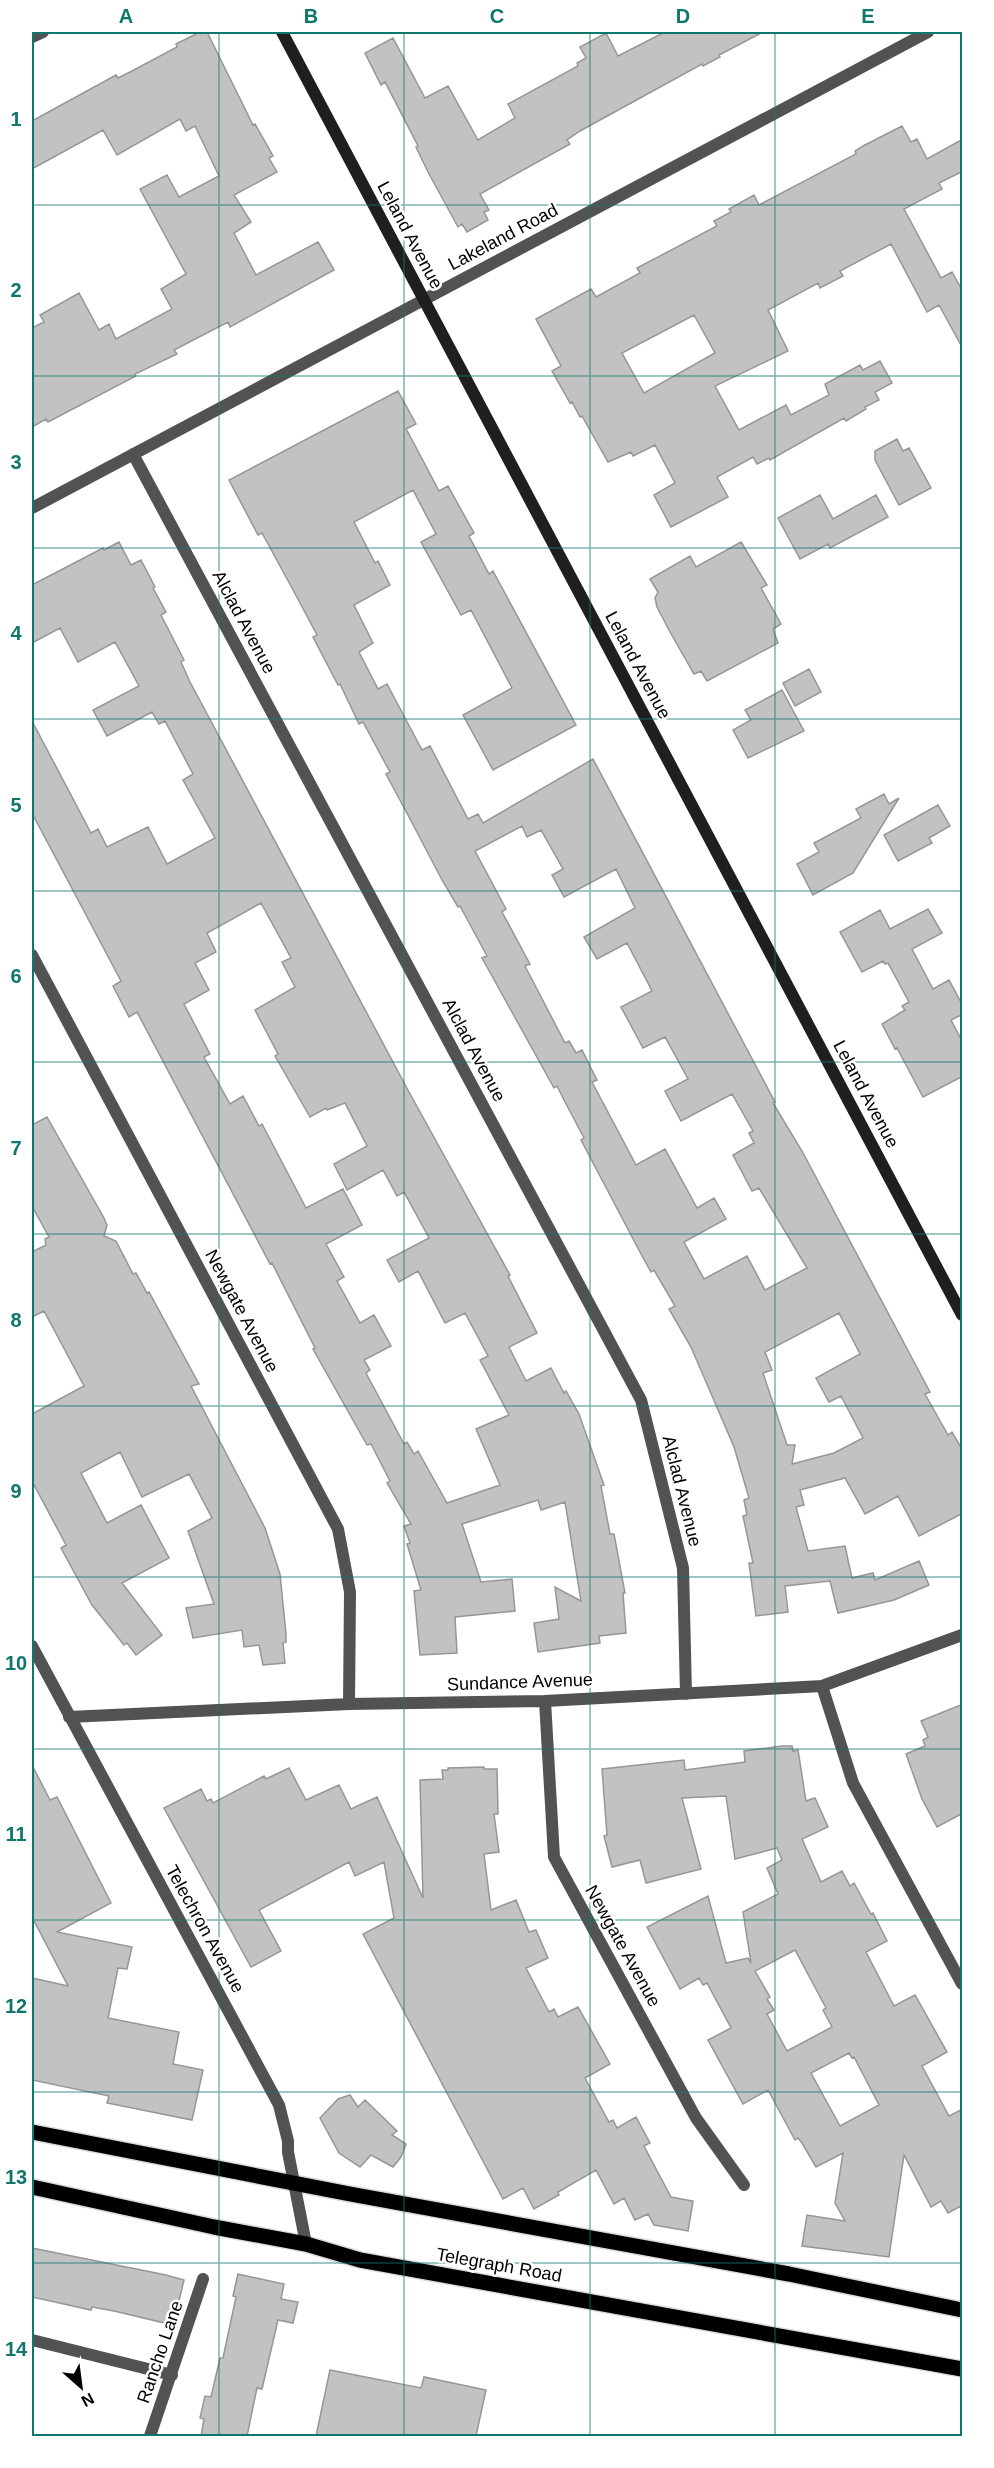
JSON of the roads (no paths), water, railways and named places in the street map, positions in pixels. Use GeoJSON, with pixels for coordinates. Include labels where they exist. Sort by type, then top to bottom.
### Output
{"type":"FeatureCollection","features":[{"type":"Feature","properties":{"kind":"main road"},"geometry":{"type":"LineString","coordinates":[[32,2132],[789,2274],[963,2310]]}},
{"type":"Feature","properties":{"kind":"main road","name":"Telegraph Road"},"geometry":{"type":"LineString","coordinates":[[32,2187],[214,2227],[306,2244],[360,2260],[963,2369]]}},
{"type":"Feature","properties":{"kind":"street"},"geometry":{"type":"LineString","coordinates":[[32,37],[43,32]]}},
{"type":"Feature","properties":{"kind":"street","name":"Leland Avenue"},"geometry":{"type":"LineString","coordinates":[[282,32],[963,1315]]}},
{"type":"Feature","properties":{"kind":"street","name":"Lakeland Road"},"geometry":{"type":"LineString","coordinates":[[32,508],[928,32]]}},
{"type":"Feature","properties":{"kind":"street","name":"Alclad Avenue"},"geometry":{"type":"LineString","coordinates":[[133,454],[641,1400],[683,1568],[686,1694]]}},
{"type":"Feature","properties":{"kind":"street","name":"Newgate Avenue"},"geometry":{"type":"LineString","coordinates":[[32,955],[338,1529],[350,1592],[349,1704]]}},
{"type":"Feature","properties":{"kind":"street","name":"Sundance Avenue"},"geometry":{"type":"LineString","coordinates":[[69,1717],[349,1704],[545,1701],[822,1686],[963,1635]]}},
{"type":"Feature","properties":{"kind":"street","name":"Telechron Avenue"},"geometry":{"type":"LineString","coordinates":[[32,1646],[279,2105],[288,2141],[288,2152],[296,2183],[306,2244]]}},
{"type":"Feature","properties":{"kind":"street"},"geometry":{"type":"LineString","coordinates":[[822,1686],[853,1783],[963,1984]]}},
{"type":"Feature","properties":{"kind":"street","name":"Newgate Avenue"},"geometry":{"type":"LineString","coordinates":[[545,1701],[554,1857],[696,2118],[744,2185]]}},
{"type":"Feature","properties":{"kind":"street","name":"Rancho Lane"},"geometry":{"type":"LineString","coordinates":[[150,2436],[203,2279]]}},
{"type":"Feature","properties":{"kind":"street"},"geometry":{"type":"LineString","coordinates":[[32,2340],[172,2375]]}}]}
